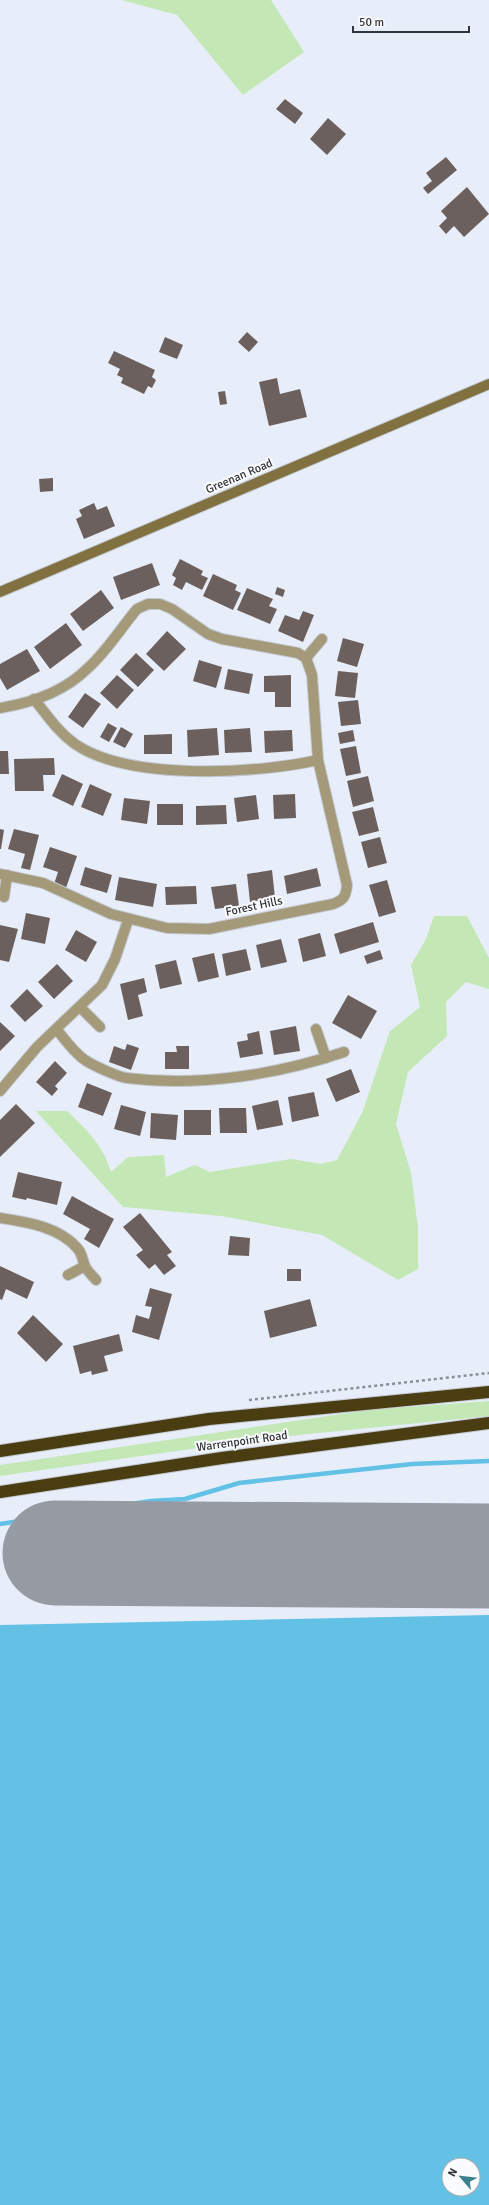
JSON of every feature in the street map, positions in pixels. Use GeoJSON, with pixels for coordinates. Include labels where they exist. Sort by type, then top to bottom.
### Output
{"type":"FeatureCollection","features":[{"type":"Feature","properties":{"kind":"highway","name":"Warrenpoint Road"},"geometry":{"type":"LineString","coordinates":[[0,1451],[209,1419],[489,1392]]}},
{"type":"Feature","properties":{"kind":"highway","name":"Warrenpoint Road"},"geometry":{"type":"LineString","coordinates":[[0,1492],[222,1458],[489,1423]]}},
{"type":"Feature","properties":{"kind":"street","name":"Greenan Road"},"geometry":{"type":"LineString","coordinates":[[0,592],[489,384]]}},
{"type":"Feature","properties":{"kind":"street"},"geometry":{"type":"LineString","coordinates":[[0,708],[34,699],[58,689],[78,677],[99,657],[137,609],[148,604],[160,604],[172,609],[208,634],[222,639],[298,653],[306,658],[322,639]]}},
{"type":"Feature","properties":{"kind":"street","name":"Forest Hills"},"geometry":{"type":"LineString","coordinates":[[128,920],[167,928],[209,929],[333,904],[342,900],[347,894],[347,885],[318,760],[312,675],[306,658]]}},
{"type":"Feature","properties":{"kind":"street"},"geometry":{"type":"LineString","coordinates":[[34,699],[54,725],[76,744],[91,753],[124,763],[176,770],[206,771],[296,765],[318,760]]}},
{"type":"Feature","properties":{"kind":"street"},"geometry":{"type":"LineString","coordinates":[[0,1091],[37,1046],[102,985],[109,972],[128,920],[90,906],[43,883],[4,874],[4,897]]}},
{"type":"Feature","properties":{"kind":"street"},"geometry":{"type":"LineString","coordinates":[[80,1007],[100,1027]]}},
{"type":"Feature","properties":{"kind":"street"},"geometry":{"type":"LineString","coordinates":[[56,1029],[85,1060],[125,1078],[184,1080],[218,1078],[273,1071],[344,1052]]}},
{"type":"Feature","properties":{"kind":"street"},"geometry":{"type":"LineString","coordinates":[[316,1029],[326,1058]]}},
{"type":"Feature","properties":{"kind":"street"},"geometry":{"type":"LineString","coordinates":[[0,1218],[23,1221],[61,1236],[78,1249],[83,1257],[85,1266],[96,1280]]}},
{"type":"Feature","properties":{"kind":"street"},"geometry":{"type":"LineString","coordinates":[[68,1275],[85,1266]]}},
{"type":"Feature","properties":{"kind":"green space"},"geometry":{"type":"Polygon","coordinates":[[[122,0],[271,0],[304,52],[243,95],[177,15],[122,0]]]}},
{"type":"Feature","properties":{"kind":"green space"},"geometry":{"type":"Polygon","coordinates":[[[434,916],[467,916],[489,958],[489,989],[466,982],[446,1002],[447,1036],[408,1072],[396,1124],[411,1173],[418,1228],[418,1269],[398,1280],[322,1235],[221,1216],[123,1207],[36,1111],[67,1111],[94,1139],[104,1154],[111,1172],[128,1157],[164,1155],[166,1177],[195,1165],[210,1172],[291,1159],[321,1164],[337,1160],[362,1113],[390,1031],[420,1007],[411,965],[426,939],[434,916]]]}},
{"type":"Feature","properties":{"kind":"green space"},"geometry":{"type":"Polygon","coordinates":[[[489,1401],[489,1416],[269,1438],[0,1476],[0,1465],[368,1410],[489,1401]]]}},
{"type":"Feature","properties":{"kind":"water"},"geometry":{"type":"Polygon","coordinates":[[[489,1615],[489,2205],[0,2205],[0,1625],[489,1615]]]}},
{"type":"Feature","properties":{"kind":"building"},"geometry":{"type":"Polygon","coordinates":[[[285,99],[303,113],[295,124],[276,109],[285,99]]]}},
{"type":"Feature","properties":{"kind":"building"},"geometry":{"type":"Polygon","coordinates":[[[328,118],[346,134],[327,155],[310,139],[328,118]]]}},
{"type":"Feature","properties":{"kind":"building"},"geometry":{"type":"Polygon","coordinates":[[[446,157],[457,170],[428,194],[423,188],[432,181],[426,173],[446,157]]]}},
{"type":"Feature","properties":{"kind":"building"},"geometry":{"type":"Polygon","coordinates":[[[467,187],[489,214],[464,237],[454,226],[446,234],[439,226],[447,218],[441,211],[467,187]]]}},
{"type":"Feature","properties":{"kind":"building"},"geometry":{"type":"Polygon","coordinates":[[[247,332],[258,342],[249,352],[238,342],[247,332]]]}},
{"type":"Feature","properties":{"kind":"building"},"geometry":{"type":"Polygon","coordinates":[[[165,337],[183,345],[177,359],[159,352],[165,337]]]}},
{"type":"Feature","properties":{"kind":"building"},"geometry":{"type":"Polygon","coordinates":[[[114,351],[155,370],[152,377],[156,380],[152,388],[148,386],[144,394],[121,383],[123,378],[117,375],[120,369],[108,363],[114,351]]]}},
{"type":"Feature","properties":{"kind":"building"},"geometry":{"type":"Polygon","coordinates":[[[277,378],[280,394],[300,389],[307,417],[269,426],[259,382],[277,378]]]}},
{"type":"Feature","properties":{"kind":"building"},"geometry":{"type":"Polygon","coordinates":[[[225,391],[227,404],[220,405],[218,392],[225,391]]]}},
{"type":"Feature","properties":{"kind":"building"},"geometry":{"type":"Polygon","coordinates":[[[53,478],[53,491],[40,492],[39,479],[53,478]]]}},
{"type":"Feature","properties":{"kind":"building"},"geometry":{"type":"Polygon","coordinates":[[[94,503],[97,510],[107,506],[115,526],[84,539],[76,519],[82,516],[79,510],[94,503]]]}},
{"type":"Feature","properties":{"kind":"building"},"geometry":{"type":"Polygon","coordinates":[[[180,559],[203,571],[201,575],[208,578],[202,590],[186,582],[182,590],[173,585],[176,578],[172,575],[180,559]]]}},
{"type":"Feature","properties":{"kind":"building"},"geometry":{"type":"Polygon","coordinates":[[[152,563],[160,585],[121,600],[113,577],[152,563]]]}},
{"type":"Feature","properties":{"kind":"building"},"geometry":{"type":"Polygon","coordinates":[[[213,574],[237,585],[235,590],[241,593],[233,610],[203,596],[213,574]]]}},
{"type":"Feature","properties":{"kind":"building"},"geometry":{"type":"Polygon","coordinates":[[[277,587],[285,590],[283,597],[275,594],[277,587]]]}},
{"type":"Feature","properties":{"kind":"building"},"geometry":{"type":"Polygon","coordinates":[[[247,588],[273,599],[269,606],[277,609],[270,624],[237,610],[247,588]]]}},
{"type":"Feature","properties":{"kind":"building"},"geometry":{"type":"Polygon","coordinates":[[[101,590],[114,608],[83,631],[70,614],[101,590]]]}},
{"type":"Feature","properties":{"kind":"building"},"geometry":{"type":"Polygon","coordinates":[[[303,611],[314,615],[303,642],[278,631],[285,615],[299,620],[303,611]]]}},
{"type":"Feature","properties":{"kind":"building"},"geometry":{"type":"Polygon","coordinates":[[[66,623],[82,645],[50,669],[34,647],[66,623]]]}},
{"type":"Feature","properties":{"kind":"building"},"geometry":{"type":"Polygon","coordinates":[[[167,631],[186,649],[164,671],[146,654],[167,631]]]}},
{"type":"Feature","properties":{"kind":"building"},"geometry":{"type":"Polygon","coordinates":[[[343,638],[364,644],[357,667],[337,661],[343,638]]]}},
{"type":"Feature","properties":{"kind":"building"},"geometry":{"type":"Polygon","coordinates":[[[27,649],[40,671],[7,690],[0,678],[0,664],[27,649]]]}},
{"type":"Feature","properties":{"kind":"building"},"geometry":{"type":"Polygon","coordinates":[[[136,653],[154,670],[138,687],[120,670],[136,653]]]}},
{"type":"Feature","properties":{"kind":"building"},"geometry":{"type":"Polygon","coordinates":[[[199,660],[222,667],[216,688],[193,681],[199,660]]]}},
{"type":"Feature","properties":{"kind":"building"},"geometry":{"type":"Polygon","coordinates":[[[228,669],[253,674],[249,694],[224,689],[228,669]]]}},
{"type":"Feature","properties":{"kind":"building"},"geometry":{"type":"Polygon","coordinates":[[[338,671],[358,673],[355,698],[335,696],[338,671]]]}},
{"type":"Feature","properties":{"kind":"building"},"geometry":{"type":"Polygon","coordinates":[[[117,675],[134,690],[117,709],[100,693],[117,675]]]}},
{"type":"Feature","properties":{"kind":"building"},"geometry":{"type":"Polygon","coordinates":[[[291,675],[291,707],[275,707],[275,692],[264,692],[264,676],[291,675]]]}},
{"type":"Feature","properties":{"kind":"building"},"geometry":{"type":"Polygon","coordinates":[[[85,693],[101,704],[83,728],[68,717],[85,693]]]}},
{"type":"Feature","properties":{"kind":"building"},"geometry":{"type":"Polygon","coordinates":[[[358,700],[361,724],[341,726],[338,702],[358,700]]]}},
{"type":"Feature","properties":{"kind":"building"},"geometry":{"type":"Polygon","coordinates":[[[108,723],[117,728],[109,742],[100,737],[108,723]]]}},
{"type":"Feature","properties":{"kind":"building"},"geometry":{"type":"Polygon","coordinates":[[[121,727],[133,734],[125,748],[113,742],[121,727]]]}},
{"type":"Feature","properties":{"kind":"building"},"geometry":{"type":"Polygon","coordinates":[[[217,728],[219,755],[188,757],[187,730],[217,728]]]}},
{"type":"Feature","properties":{"kind":"building"},"geometry":{"type":"Polygon","coordinates":[[[250,728],[252,752],[225,753],[224,730],[250,728]]]}},
{"type":"Feature","properties":{"kind":"building"},"geometry":{"type":"Polygon","coordinates":[[[292,730],[293,751],[265,753],[264,731],[292,730]]]}},
{"type":"Feature","properties":{"kind":"building"},"geometry":{"type":"Polygon","coordinates":[[[353,730],[355,741],[340,744],[338,733],[353,730]]]}},
{"type":"Feature","properties":{"kind":"building"},"geometry":{"type":"Polygon","coordinates":[[[172,734],[172,754],[144,754],[144,735],[172,734]]]}},
{"type":"Feature","properties":{"kind":"building"},"geometry":{"type":"Polygon","coordinates":[[[356,746],[361,773],[346,776],[340,749],[356,746]]]}},
{"type":"Feature","properties":{"kind":"building"},"geometry":{"type":"Polygon","coordinates":[[[0,751],[8,751],[9,774],[0,774],[0,751]]]}},
{"type":"Feature","properties":{"kind":"building"},"geometry":{"type":"Polygon","coordinates":[[[54,758],[55,775],[43,775],[44,791],[15,791],[14,759],[54,758]]]}},
{"type":"Feature","properties":{"kind":"building"},"geometry":{"type":"Polygon","coordinates":[[[62,774],[83,784],[73,806],[52,796],[62,774]]]}},
{"type":"Feature","properties":{"kind":"building"},"geometry":{"type":"Polygon","coordinates":[[[368,776],[374,801],[353,807],[347,781],[368,776]]]}},
{"type":"Feature","properties":{"kind":"building"},"geometry":{"type":"Polygon","coordinates":[[[90,784],[112,794],[103,816],[81,807],[90,784]]]}},
{"type":"Feature","properties":{"kind":"building"},"geometry":{"type":"Polygon","coordinates":[[[295,794],[296,818],[274,819],[273,795],[295,794]]]}},
{"type":"Feature","properties":{"kind":"building"},"geometry":{"type":"Polygon","coordinates":[[[256,795],[259,819],[237,822],[234,798],[256,795]]]}},
{"type":"Feature","properties":{"kind":"building"},"geometry":{"type":"Polygon","coordinates":[[[124,798],[150,801],[147,824],[121,820],[124,798]]]}},
{"type":"Feature","properties":{"kind":"building"},"geometry":{"type":"Polygon","coordinates":[[[157,804],[183,804],[183,825],[157,825],[157,804]]]}},
{"type":"Feature","properties":{"kind":"building"},"geometry":{"type":"Polygon","coordinates":[[[226,805],[227,824],[196,825],[196,806],[226,805]]]}},
{"type":"Feature","properties":{"kind":"building"},"geometry":{"type":"Polygon","coordinates":[[[373,807],[379,831],[359,836],[352,812],[373,807]]]}},
{"type":"Feature","properties":{"kind":"building"},"geometry":{"type":"Polygon","coordinates":[[[0,829],[4,830],[1,849],[0,849],[0,829]]]}},
{"type":"Feature","properties":{"kind":"building"},"geometry":{"type":"Polygon","coordinates":[[[14,829],[39,835],[30,870],[21,868],[25,854],[8,849],[14,829]]]}},
{"type":"Feature","properties":{"kind":"building"},"geometry":{"type":"Polygon","coordinates":[[[380,837],[387,863],[368,868],[361,842],[380,837]]]}},
{"type":"Feature","properties":{"kind":"building"},"geometry":{"type":"Polygon","coordinates":[[[50,847],[77,856],[66,888],[54,884],[58,872],[43,867],[50,847]]]}},
{"type":"Feature","properties":{"kind":"building"},"geometry":{"type":"Polygon","coordinates":[[[85,867],[112,875],[107,893],[80,885],[85,867]]]}},
{"type":"Feature","properties":{"kind":"building"},"geometry":{"type":"Polygon","coordinates":[[[317,868],[321,886],[287,894],[284,876],[317,868]]]}},
{"type":"Feature","properties":{"kind":"building"},"geometry":{"type":"Polygon","coordinates":[[[272,870],[275,898],[250,902],[247,874],[272,870]]]}},
{"type":"Feature","properties":{"kind":"building"},"geometry":{"type":"Polygon","coordinates":[[[119,877],[157,884],[153,907],[115,900],[119,877]]]}},
{"type":"Feature","properties":{"kind":"building"},"geometry":{"type":"Polygon","coordinates":[[[387,880],[396,912],[379,917],[369,885],[387,880]]]}},
{"type":"Feature","properties":{"kind":"building"},"geometry":{"type":"Polygon","coordinates":[[[236,884],[239,906],[215,909],[211,887],[236,884]]]}},
{"type":"Feature","properties":{"kind":"building"},"geometry":{"type":"Polygon","coordinates":[[[196,886],[197,904],[166,905],[165,887],[196,886]]]}},
{"type":"Feature","properties":{"kind":"building"},"geometry":{"type":"Polygon","coordinates":[[[26,913],[50,918],[45,944],[21,939],[26,913]]]}},
{"type":"Feature","properties":{"kind":"building"},"geometry":{"type":"Polygon","coordinates":[[[373,922],[379,942],[340,954],[334,934],[373,922]]]}},
{"type":"Feature","properties":{"kind":"building"},"geometry":{"type":"Polygon","coordinates":[[[0,925],[18,929],[9,962],[0,960],[0,925]]]}},
{"type":"Feature","properties":{"kind":"building"},"geometry":{"type":"Polygon","coordinates":[[[76,930],[97,942],[86,962],[65,950],[76,930]]]}},
{"type":"Feature","properties":{"kind":"building"},"geometry":{"type":"Polygon","coordinates":[[[320,933],[326,956],[303,962],[298,939],[320,933]]]}},
{"type":"Feature","properties":{"kind":"building"},"geometry":{"type":"Polygon","coordinates":[[[281,939],[287,962],[261,968],[256,945],[281,939]]]}},
{"type":"Feature","properties":{"kind":"building"},"geometry":{"type":"Polygon","coordinates":[[[246,949],[251,970],[226,976],[222,954],[246,949]]]}},
{"type":"Feature","properties":{"kind":"building"},"geometry":{"type":"Polygon","coordinates":[[[380,950],[383,959],[367,964],[364,956],[380,950]]]}},
{"type":"Feature","properties":{"kind":"building"},"geometry":{"type":"Polygon","coordinates":[[[214,953],[219,977],[198,982],[192,958],[214,953]]]}},
{"type":"Feature","properties":{"kind":"building"},"geometry":{"type":"Polygon","coordinates":[[[176,960],[182,984],[160,989],[155,965],[176,960]]]}},
{"type":"Feature","properties":{"kind":"building"},"geometry":{"type":"Polygon","coordinates":[[[57,964],[73,981],[54,999],[38,982],[57,964]]]}},
{"type":"Feature","properties":{"kind":"building"},"geometry":{"type":"Polygon","coordinates":[[[144,978],[147,992],[138,995],[143,1016],[128,1020],[120,984],[144,978]]]}},
{"type":"Feature","properties":{"kind":"building"},"geometry":{"type":"Polygon","coordinates":[[[27,989],[43,1006],[25,1022],[10,1006],[27,989]]]}},
{"type":"Feature","properties":{"kind":"building"},"geometry":{"type":"Polygon","coordinates":[[[348,995],[377,1011],[361,1039],[332,1023],[348,995]]]}},
{"type":"Feature","properties":{"kind":"building"},"geometry":{"type":"Polygon","coordinates":[[[0,1022],[15,1036],[0,1051],[0,1022]]]}},
{"type":"Feature","properties":{"kind":"building"},"geometry":{"type":"Polygon","coordinates":[[[296,1026],[300,1051],[274,1055],[270,1031],[296,1026]]]}},
{"type":"Feature","properties":{"kind":"building"},"geometry":{"type":"Polygon","coordinates":[[[259,1031],[263,1054],[240,1058],[237,1042],[248,1040],[247,1034],[259,1031]]]}},
{"type":"Feature","properties":{"kind":"building"},"geometry":{"type":"Polygon","coordinates":[[[127,1044],[139,1048],[131,1070],[109,1062],[114,1046],[125,1050],[127,1044]]]}},
{"type":"Feature","properties":{"kind":"building"},"geometry":{"type":"Polygon","coordinates":[[[176,1046],[189,1046],[189,1069],[165,1069],[165,1052],[177,1052],[176,1046]]]}},
{"type":"Feature","properties":{"kind":"building"},"geometry":{"type":"Polygon","coordinates":[[[55,1061],[67,1073],[55,1086],[58,1089],[52,1096],[36,1082],[55,1061]]]}},
{"type":"Feature","properties":{"kind":"building"},"geometry":{"type":"Polygon","coordinates":[[[351,1069],[360,1092],[336,1102],[326,1079],[351,1069]]]}},
{"type":"Feature","properties":{"kind":"building"},"geometry":{"type":"Polygon","coordinates":[[[87,1083],[112,1093],[103,1116],[78,1107],[87,1083]]]}},
{"type":"Feature","properties":{"kind":"building"},"geometry":{"type":"Polygon","coordinates":[[[314,1092],[319,1116],[292,1122],[288,1097],[314,1092]]]}},
{"type":"Feature","properties":{"kind":"building"},"geometry":{"type":"Polygon","coordinates":[[[278,1100],[283,1125],[257,1130],[252,1106],[278,1100]]]}},
{"type":"Feature","properties":{"kind":"building"},"geometry":{"type":"Polygon","coordinates":[[[16,1104],[35,1123],[0,1157],[0,1120],[16,1104]]]}},
{"type":"Feature","properties":{"kind":"building"},"geometry":{"type":"Polygon","coordinates":[[[121,1105],[146,1112],[140,1136],[114,1129],[121,1105]]]}},
{"type":"Feature","properties":{"kind":"building"},"geometry":{"type":"Polygon","coordinates":[[[219,1108],[246,1108],[247,1133],[220,1133],[219,1108]]]}},
{"type":"Feature","properties":{"kind":"building"},"geometry":{"type":"Polygon","coordinates":[[[184,1110],[211,1110],[211,1135],[184,1135],[184,1110]]]}},
{"type":"Feature","properties":{"kind":"building"},"geometry":{"type":"Polygon","coordinates":[[[151,1113],[178,1115],[176,1140],[150,1138],[151,1113]]]}},
{"type":"Feature","properties":{"kind":"building"},"geometry":{"type":"Polygon","coordinates":[[[18,1172],[62,1182],[57,1205],[27,1198],[26,1200],[12,1197],[18,1172]]]}},
{"type":"Feature","properties":{"kind":"building"},"geometry":{"type":"Polygon","coordinates":[[[72,1196],[114,1219],[99,1248],[84,1239],[90,1229],[63,1214],[72,1196]]]}},
{"type":"Feature","properties":{"kind":"building"},"geometry":{"type":"Polygon","coordinates":[[[140,1213],[172,1252],[167,1255],[176,1266],[164,1275],[155,1264],[149,1269],[136,1255],[143,1250],[123,1227],[140,1213]]]}},
{"type":"Feature","properties":{"kind":"building"},"geometry":{"type":"Polygon","coordinates":[[[230,1236],[250,1238],[249,1256],[228,1255],[230,1236]]]}},
{"type":"Feature","properties":{"kind":"building"},"geometry":{"type":"Polygon","coordinates":[[[0,1266],[34,1282],[27,1299],[6,1289],[2,1300],[0,1299],[0,1266]]]}},
{"type":"Feature","properties":{"kind":"building"},"geometry":{"type":"Polygon","coordinates":[[[287,1269],[301,1269],[301,1281],[287,1281],[287,1269]]]}},
{"type":"Feature","properties":{"kind":"building"},"geometry":{"type":"Polygon","coordinates":[[[150,1288],[172,1294],[159,1340],[132,1332],[136,1315],[149,1319],[152,1307],[145,1306],[150,1288]]]}},
{"type":"Feature","properties":{"kind":"building"},"geometry":{"type":"Polygon","coordinates":[[[310,1299],[317,1326],[270,1338],[264,1311],[310,1299]]]}},
{"type":"Feature","properties":{"kind":"building"},"geometry":{"type":"Polygon","coordinates":[[[33,1315],[63,1344],[46,1362],[17,1333],[33,1315]]]}},
{"type":"Feature","properties":{"kind":"building"},"geometry":{"type":"Polygon","coordinates":[[[119,1334],[123,1351],[104,1356],[108,1371],[92,1375],[91,1371],[80,1374],[73,1346],[119,1334]]]}},
{"type":"Feature","properties":{"kind":"waterway"},"geometry":{"type":"LineString","coordinates":[[0,1524],[151,1501],[185,1499],[239,1483],[412,1464],[489,1461]]}},
{"type":"Feature","properties":{"kind":"runway"},"geometry":{"type":"LineString","coordinates":[[55,1553],[489,1556]]}}]}
